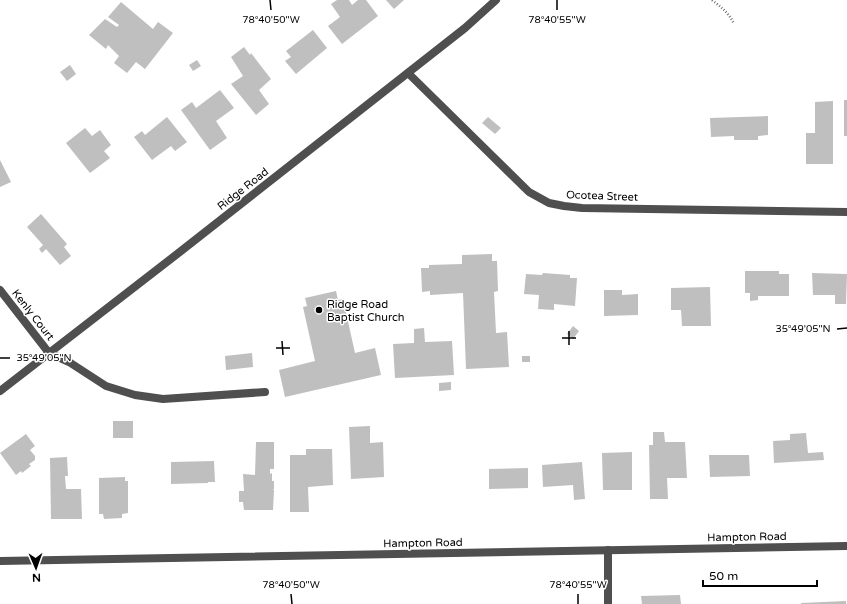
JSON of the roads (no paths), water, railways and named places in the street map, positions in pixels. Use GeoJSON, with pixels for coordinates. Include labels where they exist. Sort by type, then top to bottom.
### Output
{"type":"FeatureCollection","features":[{"type":"Feature","properties":{"kind":"street","name":"Ridge Road"},"geometry":{"type":"LineString","coordinates":[[0,391],[466,28],[496,0]]}},
{"type":"Feature","properties":{"kind":"street","name":"Ocotea Street"},"geometry":{"type":"LineString","coordinates":[[408,73],[529,192],[549,203],[582,208],[847,212]]}},
{"type":"Feature","properties":{"kind":"street","name":"Kenly Court"},"geometry":{"type":"LineString","coordinates":[[0,290],[49,353]]}},
{"type":"Feature","properties":{"kind":"street"},"geometry":{"type":"LineString","coordinates":[[49,353],[69,362],[106,386],[135,395],[163,399],[265,392]]}},
{"type":"Feature","properties":{"kind":"street","name":"Hampton Road"},"geometry":{"type":"LineString","coordinates":[[0,561],[847,546]]}},
{"type":"Feature","properties":{"kind":"street"},"geometry":{"type":"LineString","coordinates":[[608,550],[608,604]]}},
{"type":"Feature","properties":{"kind":"place","name":"Ridge Road Baptist Church"},"geometry":{"type":"Point","coordinates":[319,310]}}]}
